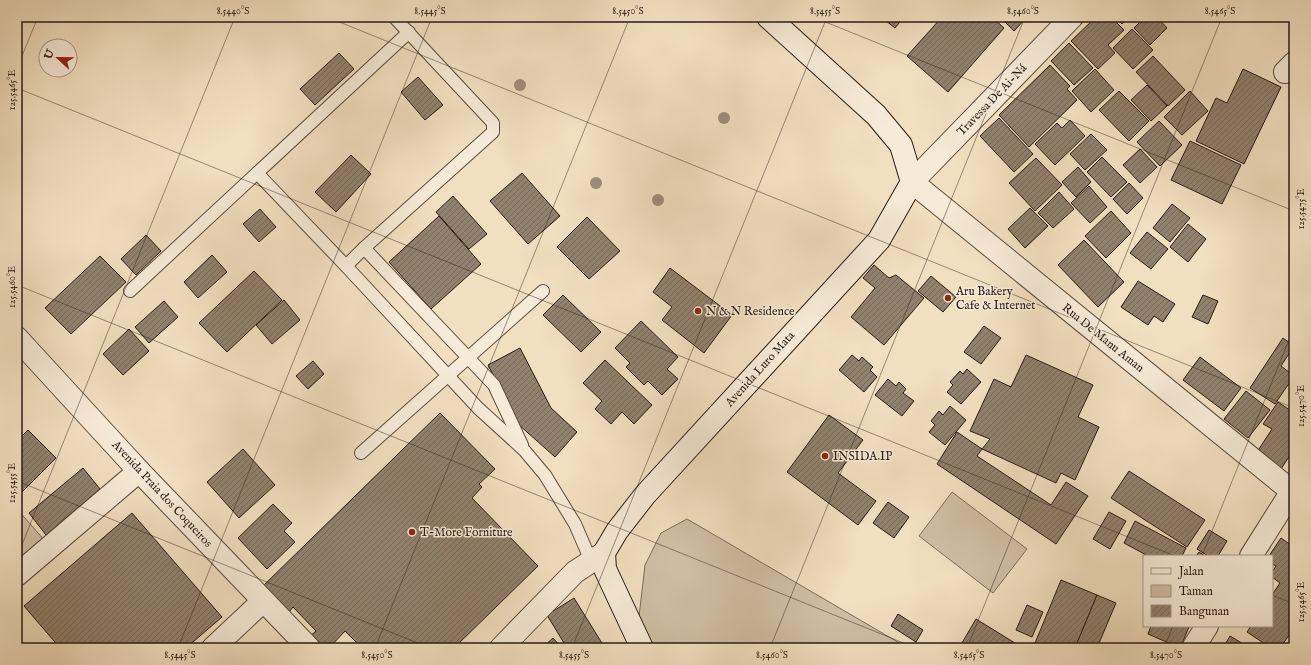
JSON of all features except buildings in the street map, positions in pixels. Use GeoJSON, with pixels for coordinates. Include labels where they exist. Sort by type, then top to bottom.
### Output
{"type":"FeatureCollection","features":[{"type":"Feature","properties":{"kind":"street"},"geometry":{"type":"LineString","coordinates":[[768,17],[876,115],[901,145],[912,182]]}},
{"type":"Feature","properties":{"kind":"street","name":"Travessa De Ai-Ná"},"geometry":{"type":"LineString","coordinates":[[912,182],[1072,17]]}},
{"type":"Feature","properties":{"kind":"street","name":"Rua De Manu Aman"},"geometry":{"type":"LineString","coordinates":[[912,182],[1293,492]]}},
{"type":"Feature","properties":{"kind":"street","name":"Avenida Luro Mata"},"geometry":{"type":"LineString","coordinates":[[597,557],[645,495],[878,240],[912,182]]}},
{"type":"Feature","properties":{"kind":"street","name":"Avenida Praia dos Coqueiros"},"geometry":{"type":"LineString","coordinates":[[17,338],[138,471],[309,648]]}},
{"type":"Feature","properties":{"kind":"street"},"geometry":{"type":"LineString","coordinates":[[17,575],[138,471]]}},
{"type":"Feature","properties":{"kind":"street"},"geometry":{"type":"LineString","coordinates":[[1252,555],[1293,492]]}},
{"type":"Feature","properties":{"kind":"street"},"geometry":{"type":"LineString","coordinates":[[501,648],[575,572],[597,557],[605,569],[642,648]]}},
{"type":"Feature","properties":{"kind":"street"},"geometry":{"type":"LineString","coordinates":[[213,648],[263,601]]}},
{"type":"Feature","properties":{"kind":"street"},"geometry":{"type":"LineString","coordinates":[[1193,648],[1206,627]]}},
{"type":"Feature","properties":{"kind":"lane"},"geometry":{"type":"LineString","coordinates":[[346,266],[493,132],[493,123],[394,17]]}},
{"type":"Feature","properties":{"kind":"lane"},"geometry":{"type":"LineString","coordinates":[[130,291],[409,32]]}},
{"type":"Feature","properties":{"kind":"lane"},"geometry":{"type":"LineString","coordinates":[[257,173],[478,408],[524,450],[549,481],[597,557]]}},
{"type":"Feature","properties":{"kind":"lane"},"geometry":{"type":"LineString","coordinates":[[364,248],[494,385],[524,450]]}},
{"type":"Feature","properties":{"kind":"lane"},"geometry":{"type":"LineString","coordinates":[[361,453],[543,291]]}},
{"type":"Feature","properties":{"kind":"green space"},"geometry":{"type":"Polygon","coordinates":[[[952,492],[1027,549],[993,593],[919,536],[952,492]]]}},
{"type":"Feature","properties":{"kind":"green space"},"geometry":{"type":"Polygon","coordinates":[[[17,509],[46,542],[17,567],[17,509]]]}},
{"type":"Feature","properties":{"kind":"green space"},"geometry":{"type":"Polygon","coordinates":[[[687,519],[908,648],[655,648],[638,625],[645,565],[661,533],[687,519]]]}},
{"type":"Feature","properties":{"kind":"place","name":"Aru Bakery Cafe & Internet"},"geometry":{"type":"Point","coordinates":[948,298]}},
{"type":"Feature","properties":{"kind":"place","name":"N & N Residence"},"geometry":{"type":"Point","coordinates":[698,311]}},
{"type":"Feature","properties":{"kind":"place","name":"INSIDA.IP"},"geometry":{"type":"Point","coordinates":[825,456]}},
{"type":"Feature","properties":{"kind":"place","name":"T-More Forniture"},"geometry":{"type":"Point","coordinates":[412,532]}}]}
